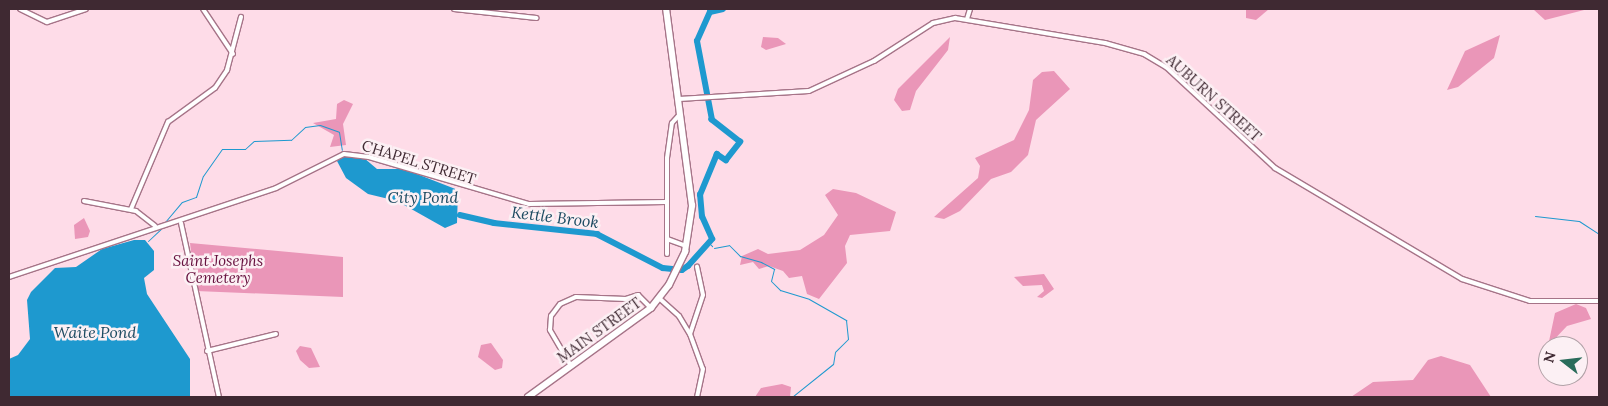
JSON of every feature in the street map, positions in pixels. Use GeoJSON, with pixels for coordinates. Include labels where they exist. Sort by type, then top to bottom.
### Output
{"type":"FeatureCollection","features":[{"type":"Feature","properties":{"kind":"highway","name":"MAIN STREET"},"geometry":{"type":"LineString","coordinates":[[528,397],[651,308],[677,269],[687,246],[692,206],[666,9]]}},
{"type":"Feature","properties":{"kind":"street"},"geometry":{"type":"LineString","coordinates":[[20,9],[47,22],[86,9]]}},
{"type":"Feature","properties":{"kind":"street"},"geometry":{"type":"LineString","coordinates":[[203,9],[233,57]]}},
{"type":"Feature","properties":{"kind":"street"},"geometry":{"type":"LineString","coordinates":[[454,9],[537,18]]}},
{"type":"Feature","properties":{"kind":"street"},"geometry":{"type":"LineString","coordinates":[[967,19],[970,9]]}},
{"type":"Feature","properties":{"kind":"street"},"geometry":{"type":"LineString","coordinates":[[131,210],[168,122],[215,88],[233,57],[240,17]]}},
{"type":"Feature","properties":{"kind":"street","name":"AUBURN STREET"},"geometry":{"type":"LineString","coordinates":[[678,99],[809,91],[874,61],[933,23],[967,19],[1069,35],[1144,54],[1179,77],[1275,168],[1462,280],[1530,301],[1599,301]]}},
{"type":"Feature","properties":{"kind":"street"},"geometry":{"type":"LineString","coordinates":[[667,254],[666,202],[671,130],[680,114]]}},
{"type":"Feature","properties":{"kind":"street"},"geometry":{"type":"LineString","coordinates":[[671,130],[682,122]]}},
{"type":"Feature","properties":{"kind":"street","name":"CHAPEL STREET"},"geometry":{"type":"LineString","coordinates":[[9,277],[155,226],[180,223],[276,188],[332,157],[348,153],[529,204],[666,202]]}},
{"type":"Feature","properties":{"kind":"street"},"geometry":{"type":"LineString","coordinates":[[84,201],[131,210],[155,226]]}},
{"type":"Feature","properties":{"kind":"street"},"geometry":{"type":"LineString","coordinates":[[180,223],[207,351],[219,397]]}},
{"type":"Feature","properties":{"kind":"street"},"geometry":{"type":"LineString","coordinates":[[667,239],[687,246]]}},
{"type":"Feature","properties":{"kind":"street"},"geometry":{"type":"LineString","coordinates":[[690,334],[704,290],[697,267]]}},
{"type":"Feature","properties":{"kind":"street"},"geometry":{"type":"LineString","coordinates":[[571,366],[550,330],[551,316],[560,304],[576,297],[626,299],[638,295],[651,308]]}},
{"type":"Feature","properties":{"kind":"street"},"geometry":{"type":"LineString","coordinates":[[659,298],[683,321],[690,334],[703,369],[697,397]]}},
{"type":"Feature","properties":{"kind":"street"},"geometry":{"type":"LineString","coordinates":[[683,321],[695,323]]}},
{"type":"Feature","properties":{"kind":"street"},"geometry":{"type":"LineString","coordinates":[[207,351],[276,334]]}},
{"type":"Feature","properties":{"kind":"green space"},"geometry":{"type":"Polygon","coordinates":[[[1246,9],[1269,9],[1256,20],[1246,18],[1246,9]]]}},
{"type":"Feature","properties":{"kind":"green space"},"geometry":{"type":"Polygon","coordinates":[[[1533,9],[1588,9],[1545,20],[1533,9]]]}},
{"type":"Feature","properties":{"kind":"green space"},"geometry":{"type":"Polygon","coordinates":[[[1500,35],[1494,58],[1458,87],[1447,90],[1465,51],[1500,35]]]}},
{"type":"Feature","properties":{"kind":"green space"},"geometry":{"type":"Polygon","coordinates":[[[763,37],[778,38],[786,44],[766,50],[761,47],[763,37]]]}},
{"type":"Feature","properties":{"kind":"green space"},"geometry":{"type":"Polygon","coordinates":[[[950,37],[948,50],[916,91],[910,110],[902,111],[894,100],[898,89],[950,37]]]}},
{"type":"Feature","properties":{"kind":"green space"},"geometry":{"type":"Polygon","coordinates":[[[1054,71],[1070,89],[1036,120],[1028,155],[1011,172],[991,179],[960,211],[944,219],[934,217],[978,178],[980,166],[975,158],[1014,140],[1029,110],[1033,80],[1042,72],[1054,71]]]}},
{"type":"Feature","properties":{"kind":"green space"},"geometry":{"type":"Polygon","coordinates":[[[344,100],[353,104],[343,124],[346,145],[330,147],[334,135],[313,123],[336,119],[337,104],[344,100]]]}},
{"type":"Feature","properties":{"kind":"green space"},"geometry":{"type":"Polygon","coordinates":[[[833,189],[856,193],[896,212],[890,231],[850,235],[845,246],[847,263],[819,299],[807,294],[802,276],[789,278],[783,271],[769,266],[759,269],[753,262],[740,265],[742,256],[758,249],[768,254],[800,250],[824,235],[838,215],[825,195],[833,189]]]}},
{"type":"Feature","properties":{"kind":"green space"},"geometry":{"type":"Polygon","coordinates":[[[84,218],[90,231],[88,237],[75,239],[74,225],[84,218]]]}},
{"type":"Feature","properties":{"kind":"green space","name":"Saint Josephs Cemetery"},"geometry":{"type":"Polygon","coordinates":[[[190,243],[343,257],[343,297],[196,291],[190,243]]]}},
{"type":"Feature","properties":{"kind":"green space"},"geometry":{"type":"Polygon","coordinates":[[[1044,274],[1054,289],[1042,298],[1037,297],[1044,291],[1042,285],[1023,286],[1014,277],[1044,274]]]}},
{"type":"Feature","properties":{"kind":"green space"},"geometry":{"type":"Polygon","coordinates":[[[1576,304],[1586,308],[1591,319],[1567,326],[1558,336],[1550,336],[1555,313],[1576,304]]]}},
{"type":"Feature","properties":{"kind":"green space"},"geometry":{"type":"Polygon","coordinates":[[[491,343],[503,360],[502,368],[495,370],[478,357],[481,345],[491,343]]]}},
{"type":"Feature","properties":{"kind":"green space"},"geometry":{"type":"Polygon","coordinates":[[[300,346],[311,348],[320,367],[309,368],[300,360],[296,351],[300,346]]]}},
{"type":"Feature","properties":{"kind":"green space"},"geometry":{"type":"Polygon","coordinates":[[[1441,356],[1470,365],[1491,397],[1351,397],[1373,382],[1413,380],[1428,360],[1441,356]]]}},
{"type":"Feature","properties":{"kind":"green space"},"geometry":{"type":"Polygon","coordinates":[[[782,384],[791,387],[790,397],[755,397],[761,388],[782,384]]]}},
{"type":"Feature","properties":{"kind":"water","name":"City Pond"},"geometry":{"type":"Polygon","coordinates":[[[342,156],[364,158],[377,169],[404,169],[458,190],[457,223],[445,228],[397,201],[368,194],[346,178],[337,161],[342,156]]]}},
{"type":"Feature","properties":{"kind":"water","name":"Waite Pond"},"geometry":{"type":"Polygon","coordinates":[[[134,240],[145,240],[154,251],[154,270],[144,278],[147,294],[190,359],[190,397],[9,397],[9,359],[18,355],[30,339],[27,300],[31,292],[55,268],[76,267],[102,249],[134,240]]]}},
{"type":"Feature","properties":{"kind":"waterway","name":"Kettle Brook"},"geometry":{"type":"LineString","coordinates":[[460,215],[494,223],[597,234],[663,268],[682,270],[688,266],[712,239],[702,217],[700,195],[717,154],[726,160],[740,142],[712,120],[697,41],[710,12],[723,9]]}},
{"type":"Feature","properties":{"kind":"waterway","name":"Kettle Brook"},"geometry":{"type":"LineString","coordinates":[[165,222],[182,202],[196,197],[203,176],[222,149],[245,149],[254,141],[291,140],[305,127],[320,125],[339,132],[342,150]]}},
{"type":"Feature","properties":{"kind":"waterway"},"geometry":{"type":"LineString","coordinates":[[1535,216],[1579,221],[1599,234]]}},
{"type":"Feature","properties":{"kind":"waterway","name":"Kettle Brook"},"geometry":{"type":"LineString","coordinates":[[148,241],[161,229]]}},
{"type":"Feature","properties":{"kind":"waterway"},"geometry":{"type":"LineString","coordinates":[[714,248],[729,245],[740,256],[761,262],[774,269],[771,281],[780,290],[809,299],[846,320],[848,339],[835,352],[833,364],[792,397]]}}]}
